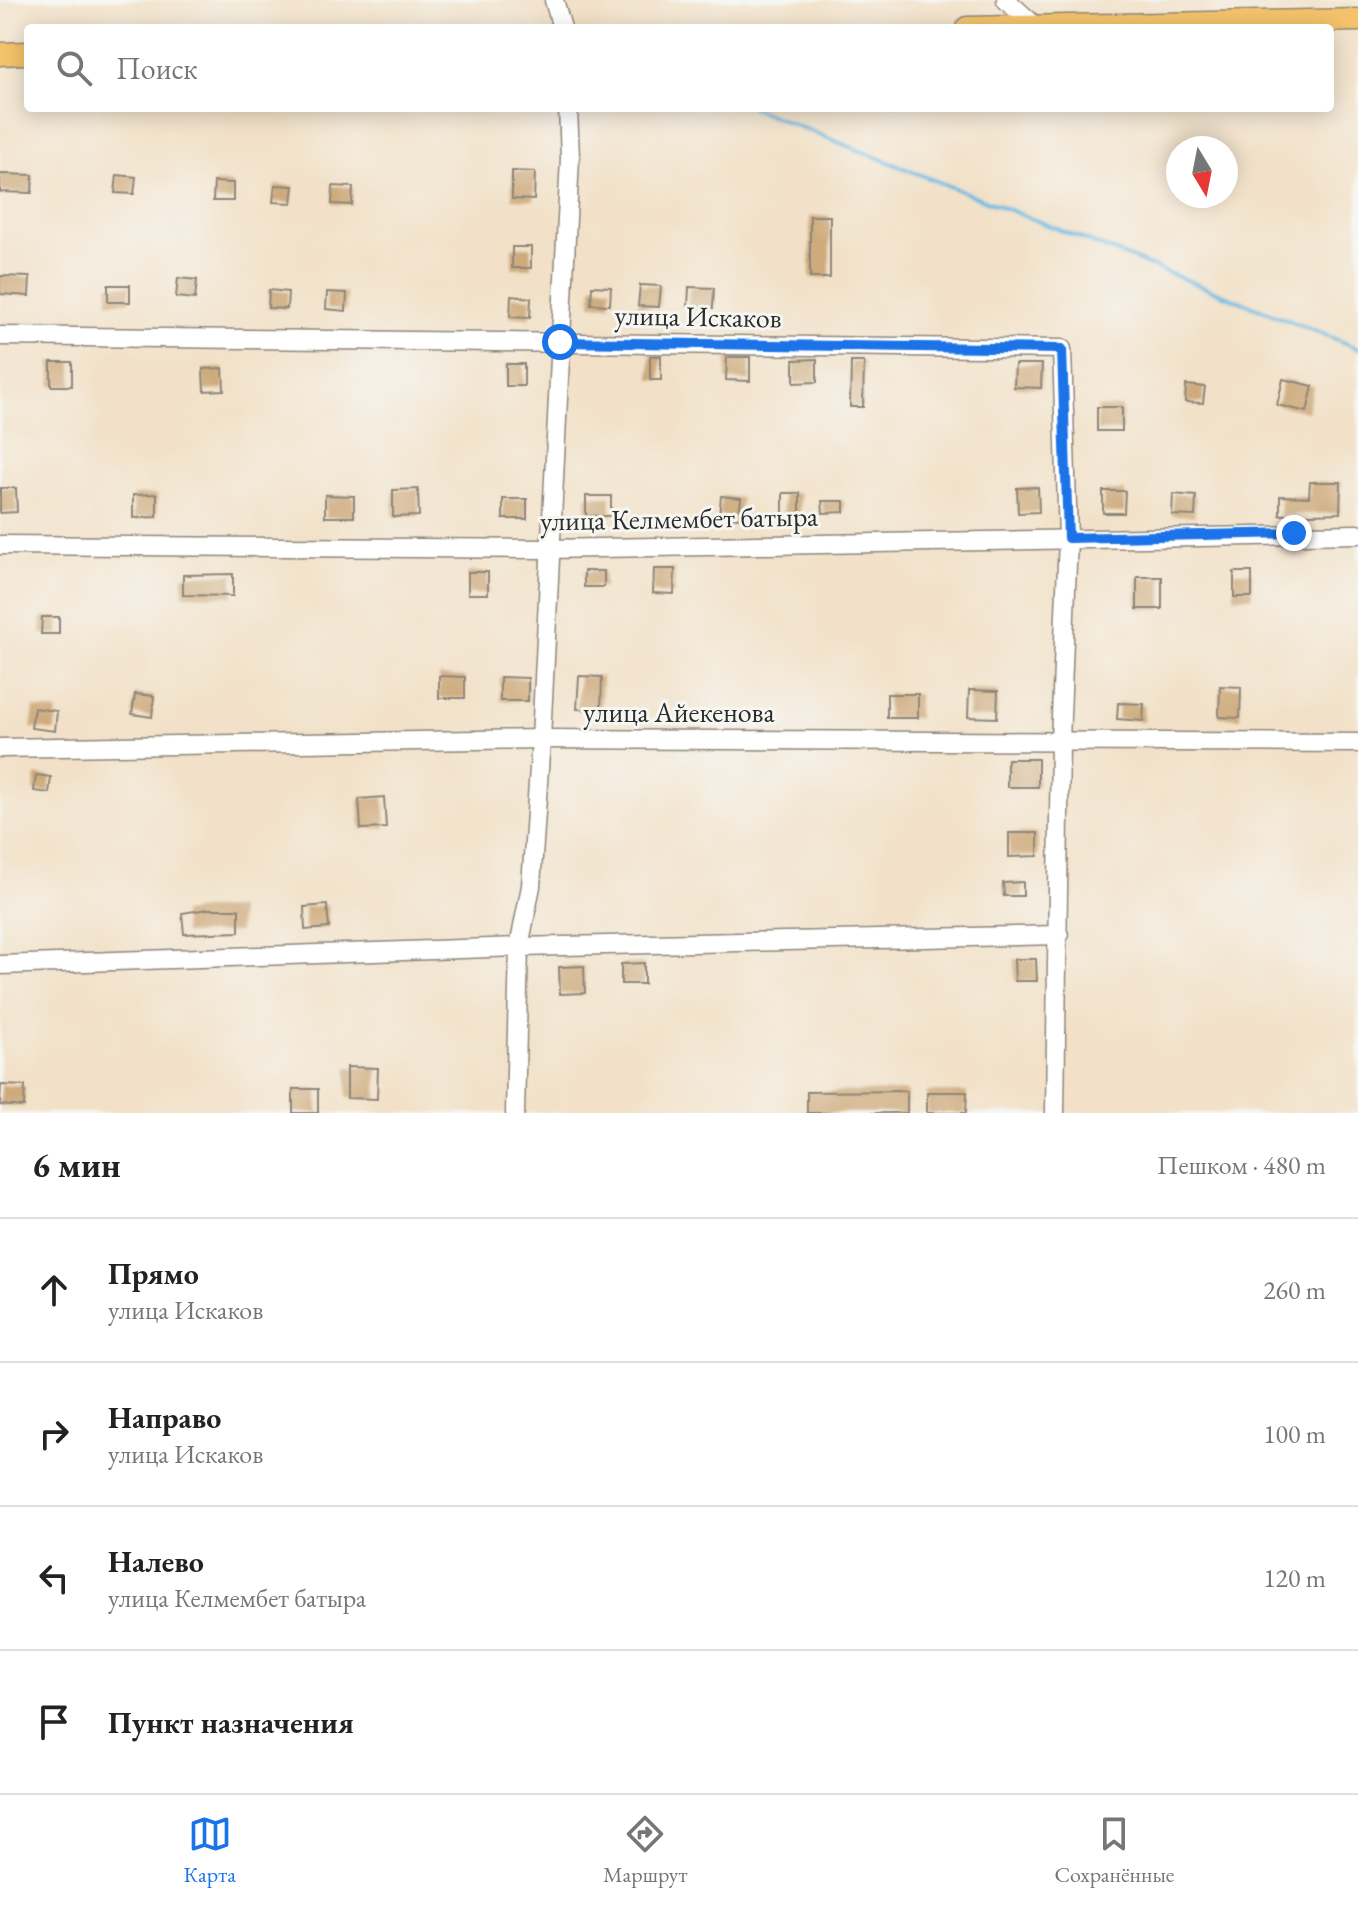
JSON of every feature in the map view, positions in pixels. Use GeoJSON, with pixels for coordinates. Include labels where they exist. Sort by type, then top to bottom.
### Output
{"type":"FeatureCollection","features":[{"type":"Feature","properties":{"kind":"main road"},"geometry":{"type":"LineString","coordinates":[[1106,24],[1354,17]]}},
{"type":"Feature","properties":{"kind":"main road"},"geometry":{"type":"LineString","coordinates":[[0,54],[24,53]]}},
{"type":"Feature","properties":{"kind":"street"},"geometry":{"type":"LineString","coordinates":[[554,0],[561,24]]}},
{"type":"Feature","properties":{"kind":"street"},"geometry":{"type":"LineString","coordinates":[[1006,0],[1033,24]]}},
{"type":"Feature","properties":{"kind":"street"},"geometry":{"type":"LineString","coordinates":[[515,1113],[519,947],[531,886],[541,739],[548,549],[570,158],[568,112]]}},
{"type":"Feature","properties":{"kind":"street","name":"улица Искаков"},"geometry":{"type":"LineString","coordinates":[[0,336],[1062,349],[1068,538]]}},
{"type":"Feature","properties":{"kind":"street","name":"улица Келмембет батыра"},"geometry":{"type":"LineString","coordinates":[[0,545],[548,549],[1358,534]]}},
{"type":"Feature","properties":{"kind":"street"},"geometry":{"type":"LineString","coordinates":[[1055,1113],[1060,742],[1068,538]]}},
{"type":"Feature","properties":{"kind":"street","name":"улица Айекенова"},"geometry":{"type":"LineString","coordinates":[[0,748],[541,739],[1358,743]]}},
{"type":"Feature","properties":{"kind":"street"},"geometry":{"type":"LineString","coordinates":[[0,965],[519,947],[1059,935]]}},
{"type":"Feature","properties":{"kind":"building"},"geometry":{"type":"Polygon","coordinates":[[[512,171],[535,172],[534,200],[512,199],[512,171]]]}},
{"type":"Feature","properties":{"kind":"building"},"geometry":{"type":"Polygon","coordinates":[[[0,174],[33,175],[32,193],[0,192],[0,174]]]}},
{"type":"Feature","properties":{"kind":"building"},"geometry":{"type":"Polygon","coordinates":[[[117,175],[136,177],[134,194],[115,193],[117,175]]]}},
{"type":"Feature","properties":{"kind":"building"},"geometry":{"type":"Polygon","coordinates":[[[214,182],[233,183],[233,201],[213,201],[214,182]]]}},
{"type":"Feature","properties":{"kind":"building"},"geometry":{"type":"Polygon","coordinates":[[[275,185],[294,186],[292,203],[273,202],[275,185]]]}},
{"type":"Feature","properties":{"kind":"building"},"geometry":{"type":"Polygon","coordinates":[[[333,186],[353,187],[352,205],[332,204],[333,186]]]}},
{"type":"Feature","properties":{"kind":"building"},"geometry":{"type":"Polygon","coordinates":[[[810,216],[830,216],[830,278],[810,278],[810,216]]]}},
{"type":"Feature","properties":{"kind":"building"},"geometry":{"type":"Polygon","coordinates":[[[512,247],[531,247],[531,268],[512,268],[512,247]]]}},
{"type":"Feature","properties":{"kind":"building"},"geometry":{"type":"Polygon","coordinates":[[[0,276],[30,277],[29,296],[0,294],[0,276]]]}},
{"type":"Feature","properties":{"kind":"building"},"geometry":{"type":"Polygon","coordinates":[[[178,278],[197,280],[195,299],[176,297],[178,278]]]}},
{"type":"Feature","properties":{"kind":"building"},"geometry":{"type":"Polygon","coordinates":[[[108,285],[130,285],[130,302],[108,302],[108,285]]]}},
{"type":"Feature","properties":{"kind":"building"},"geometry":{"type":"Polygon","coordinates":[[[640,285],[661,286],[659,307],[638,306],[640,285]]]}},
{"type":"Feature","properties":{"kind":"building"},"geometry":{"type":"Polygon","coordinates":[[[592,286],[611,287],[610,305],[591,304],[592,286]]]}},
{"type":"Feature","properties":{"kind":"building"},"geometry":{"type":"Polygon","coordinates":[[[689,287],[714,288],[713,308],[688,307],[689,287]]]}},
{"type":"Feature","properties":{"kind":"building"},"geometry":{"type":"Polygon","coordinates":[[[269,290],[288,292],[287,309],[268,308],[269,290]]]}},
{"type":"Feature","properties":{"kind":"building"},"geometry":{"type":"Polygon","coordinates":[[[327,292],[347,293],[346,311],[326,309],[327,292]]]}},
{"type":"Feature","properties":{"kind":"building"},"geometry":{"type":"Polygon","coordinates":[[[511,296],[531,298],[530,318],[510,317],[511,296]]]}},
{"type":"Feature","properties":{"kind":"building"},"geometry":{"type":"Polygon","coordinates":[[[650,356],[661,356],[661,380],[650,380],[650,356]]]}},
{"type":"Feature","properties":{"kind":"building"},"geometry":{"type":"Polygon","coordinates":[[[727,357],[750,357],[750,381],[726,380],[727,357]]]}},
{"type":"Feature","properties":{"kind":"building"},"geometry":{"type":"Polygon","coordinates":[[[817,359],[817,382],[794,383],[794,360],[817,359]]]}},
{"type":"Feature","properties":{"kind":"building"},"geometry":{"type":"Polygon","coordinates":[[[51,362],[72,362],[72,386],[51,386],[51,362]]]}},
{"type":"Feature","properties":{"kind":"building"},"geometry":{"type":"Polygon","coordinates":[[[851,362],[864,362],[863,407],[850,407],[851,362]]]}},
{"type":"Feature","properties":{"kind":"building"},"geometry":{"type":"Polygon","coordinates":[[[506,364],[524,364],[524,386],[506,386],[506,364]]]}},
{"type":"Feature","properties":{"kind":"building"},"geometry":{"type":"Polygon","coordinates":[[[1015,364],[1042,364],[1041,388],[1014,387],[1015,364]]]}},
{"type":"Feature","properties":{"kind":"building"},"geometry":{"type":"Polygon","coordinates":[[[223,368],[224,390],[204,391],[203,369],[223,368]]]}},
{"type":"Feature","properties":{"kind":"building"},"geometry":{"type":"Polygon","coordinates":[[[1283,379],[1313,386],[1307,412],[1277,405],[1283,379]]]}},
{"type":"Feature","properties":{"kind":"building"},"geometry":{"type":"Polygon","coordinates":[[[1186,385],[1205,387],[1203,403],[1185,402],[1186,385]]]}},
{"type":"Feature","properties":{"kind":"building"},"geometry":{"type":"Polygon","coordinates":[[[1097,407],[1122,407],[1122,431],[1097,431],[1097,407]]]}},
{"type":"Feature","properties":{"kind":"building"},"geometry":{"type":"Polygon","coordinates":[[[1310,482],[1341,482],[1340,513],[1280,515],[1280,496],[1309,497],[1310,482]]]}},
{"type":"Feature","properties":{"kind":"building"},"geometry":{"type":"Polygon","coordinates":[[[1038,487],[1039,512],[1018,513],[1017,488],[1038,487]]]}},
{"type":"Feature","properties":{"kind":"building"},"geometry":{"type":"Polygon","coordinates":[[[0,488],[16,488],[17,512],[0,513],[0,488]]]}},
{"type":"Feature","properties":{"kind":"building"},"geometry":{"type":"Polygon","coordinates":[[[418,489],[419,516],[393,517],[393,490],[418,489]]]}},
{"type":"Feature","properties":{"kind":"building"},"geometry":{"type":"Polygon","coordinates":[[[1103,491],[1125,491],[1124,513],[1103,513],[1103,491]]]}},
{"type":"Feature","properties":{"kind":"building"},"geometry":{"type":"Polygon","coordinates":[[[783,493],[800,493],[800,514],[783,514],[783,493]]]}},
{"type":"Feature","properties":{"kind":"building"},"geometry":{"type":"Polygon","coordinates":[[[157,494],[157,517],[133,518],[133,495],[157,494]]]}},
{"type":"Feature","properties":{"kind":"building"},"geometry":{"type":"Polygon","coordinates":[[[1173,494],[1196,496],[1195,516],[1172,515],[1173,494]]]}},
{"type":"Feature","properties":{"kind":"building"},"geometry":{"type":"Polygon","coordinates":[[[325,495],[354,496],[354,517],[325,517],[325,495]]]}},
{"type":"Feature","properties":{"kind":"building"},"geometry":{"type":"Polygon","coordinates":[[[586,496],[611,496],[611,516],[586,516],[586,496]]]}},
{"type":"Feature","properties":{"kind":"building"},"geometry":{"type":"Polygon","coordinates":[[[721,496],[741,498],[739,518],[719,516],[721,496]]]}},
{"type":"Feature","properties":{"kind":"building"},"geometry":{"type":"Polygon","coordinates":[[[503,499],[527,499],[527,519],[503,519],[503,499]]]}},
{"type":"Feature","properties":{"kind":"building"},"geometry":{"type":"Polygon","coordinates":[[[822,501],[844,501],[844,512],[823,513],[822,501]]]}},
{"type":"Feature","properties":{"kind":"building"},"geometry":{"type":"Polygon","coordinates":[[[654,569],[675,569],[674,594],[653,593],[654,569]]]}},
{"type":"Feature","properties":{"kind":"building"},"geometry":{"type":"Polygon","coordinates":[[[584,571],[604,571],[604,587],[584,587],[584,571]]]}},
{"type":"Feature","properties":{"kind":"building"},"geometry":{"type":"Polygon","coordinates":[[[468,572],[488,572],[488,594],[468,594],[468,572]]]}},
{"type":"Feature","properties":{"kind":"building"},"geometry":{"type":"Polygon","coordinates":[[[1234,572],[1252,572],[1252,597],[1234,597],[1234,572]]]}},
{"type":"Feature","properties":{"kind":"building"},"geometry":{"type":"Polygon","coordinates":[[[233,574],[233,596],[183,595],[183,575],[233,574]]]}},
{"type":"Feature","properties":{"kind":"building"},"geometry":{"type":"Polygon","coordinates":[[[1137,577],[1162,577],[1162,609],[1137,609],[1137,577]]]}},
{"type":"Feature","properties":{"kind":"building"},"geometry":{"type":"Polygon","coordinates":[[[42,617],[59,617],[59,634],[41,634],[42,617]]]}},
{"type":"Feature","properties":{"kind":"building"},"geometry":{"type":"Polygon","coordinates":[[[439,676],[465,677],[465,698],[439,698],[439,676]]]}},
{"type":"Feature","properties":{"kind":"building"},"geometry":{"type":"Polygon","coordinates":[[[579,676],[602,677],[601,710],[577,709],[579,676]]]}},
{"type":"Feature","properties":{"kind":"building"},"geometry":{"type":"Polygon","coordinates":[[[500,677],[528,678],[528,701],[500,701],[500,677]]]}},
{"type":"Feature","properties":{"kind":"building"},"geometry":{"type":"Polygon","coordinates":[[[1220,686],[1241,687],[1240,718],[1219,717],[1220,686]]]}},
{"type":"Feature","properties":{"kind":"building"},"geometry":{"type":"Polygon","coordinates":[[[969,690],[998,691],[997,718],[968,717],[969,690]]]}},
{"type":"Feature","properties":{"kind":"building"},"geometry":{"type":"Polygon","coordinates":[[[135,694],[154,696],[152,717],[132,714],[135,694]]]}},
{"type":"Feature","properties":{"kind":"building"},"geometry":{"type":"Polygon","coordinates":[[[887,694],[918,694],[918,718],[887,718],[887,694]]]}},
{"type":"Feature","properties":{"kind":"building"},"geometry":{"type":"Polygon","coordinates":[[[1118,703],[1144,704],[1143,721],[1117,719],[1118,703]]]}},
{"type":"Feature","properties":{"kind":"building"},"geometry":{"type":"Polygon","coordinates":[[[34,708],[57,711],[55,731],[31,728],[34,708]]]}},
{"type":"Feature","properties":{"kind":"building"},"geometry":{"type":"Polygon","coordinates":[[[1007,759],[1038,759],[1038,787],[1007,787],[1007,759]]]}},
{"type":"Feature","properties":{"kind":"building"},"geometry":{"type":"Polygon","coordinates":[[[36,775],[51,777],[49,793],[34,791],[36,775]]]}},
{"type":"Feature","properties":{"kind":"building"},"geometry":{"type":"Polygon","coordinates":[[[384,797],[386,828],[361,829],[359,799],[384,797]]]}},
{"type":"Feature","properties":{"kind":"building"},"geometry":{"type":"Polygon","coordinates":[[[1009,833],[1038,833],[1038,856],[1009,857],[1009,833]]]}},
{"type":"Feature","properties":{"kind":"building"},"geometry":{"type":"Polygon","coordinates":[[[1023,882],[1023,896],[1004,896],[1003,883],[1023,882]]]}},
{"type":"Feature","properties":{"kind":"building"},"geometry":{"type":"Polygon","coordinates":[[[327,905],[329,928],[305,930],[304,907],[327,905]]]}},
{"type":"Feature","properties":{"kind":"building"},"geometry":{"type":"Polygon","coordinates":[[[239,909],[239,932],[184,934],[182,913],[239,909]]]}},
{"type":"Feature","properties":{"kind":"building"},"geometry":{"type":"Polygon","coordinates":[[[1014,959],[1036,959],[1037,981],[1015,981],[1014,959]]]}},
{"type":"Feature","properties":{"kind":"building"},"geometry":{"type":"Polygon","coordinates":[[[644,963],[644,984],[621,984],[621,964],[644,963]]]}},
{"type":"Feature","properties":{"kind":"building"},"geometry":{"type":"Polygon","coordinates":[[[584,966],[585,993],[560,994],[559,967],[584,966]]]}},
{"type":"Feature","properties":{"kind":"building"},"geometry":{"type":"Polygon","coordinates":[[[347,1067],[378,1068],[377,1099],[347,1098],[347,1067]]]}},
{"type":"Feature","properties":{"kind":"building"},"geometry":{"type":"Polygon","coordinates":[[[1,1085],[25,1086],[24,1107],[0,1105],[1,1085]]]}},
{"type":"Feature","properties":{"kind":"building"},"geometry":{"type":"Polygon","coordinates":[[[293,1089],[318,1089],[318,1113],[293,1113],[293,1089]]]}},
{"type":"Feature","properties":{"kind":"building"},"geometry":{"type":"Polygon","coordinates":[[[907,1091],[907,1113],[807,1113],[807,1092],[907,1091]]]}},
{"type":"Feature","properties":{"kind":"building"},"geometry":{"type":"Polygon","coordinates":[[[927,1092],[967,1092],[966,1113],[927,1113],[927,1092]]]}},
{"type":"Feature","properties":{"kind":"waterway"},"geometry":{"type":"LineString","coordinates":[[762,112],[1358,348]]}},
{"type":"Feature","properties":{"kind":"route"},"geometry":{"type":"LineString","coordinates":[[560,342],[1062,349],[1068,538],[1294,533]]}}]}
